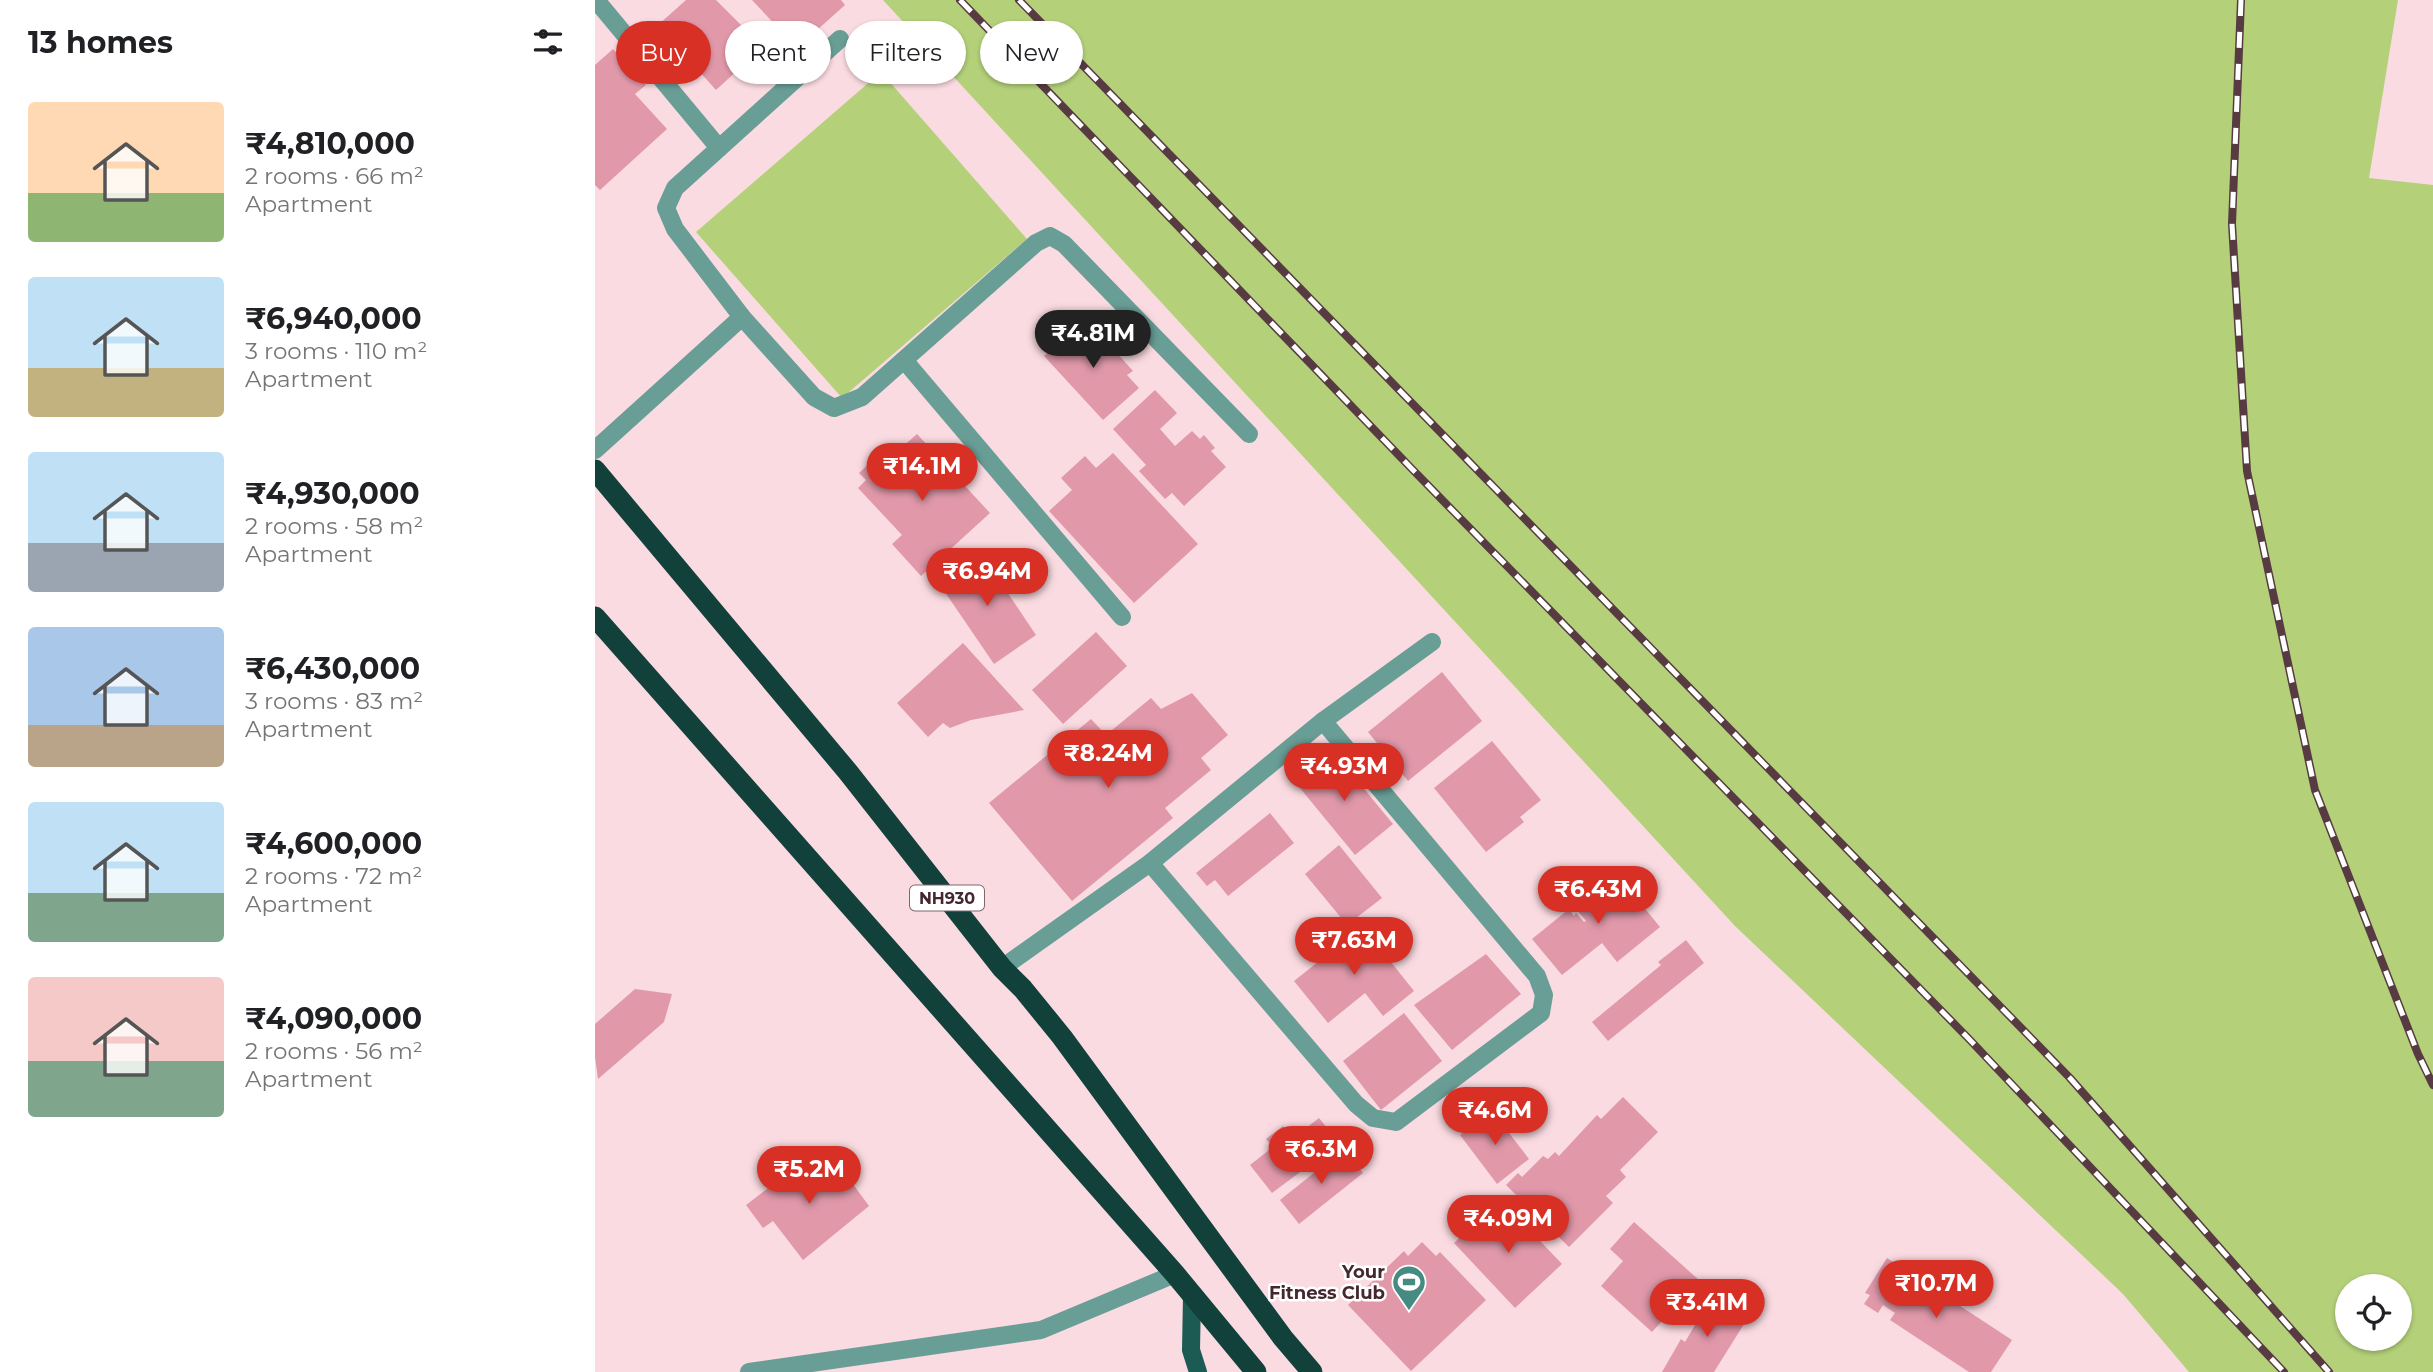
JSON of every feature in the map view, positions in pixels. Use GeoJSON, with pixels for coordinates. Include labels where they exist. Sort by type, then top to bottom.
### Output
{"type":"FeatureCollection","features":[{"type":"Feature","properties":{"kind":"highway","name":"NH930"},"geometry":{"type":"LineString","coordinates":[[595,470],[848,772],[1002,968],[1062,1037],[1283,1338],[1312,1372]]}},
{"type":"Feature","properties":{"kind":"highway"},"geometry":{"type":"LineString","coordinates":[[595,617],[1175,1274],[1256,1372]]}},
{"type":"Feature","properties":{"kind":"main road"},"geometry":{"type":"LineString","coordinates":[[1192,1295],[1191,1350],[1198,1372]]}},
{"type":"Feature","properties":{"kind":"street"},"geometry":{"type":"LineString","coordinates":[[596,0],[719,148]]}},
{"type":"Feature","properties":{"kind":"street"},"geometry":{"type":"LineString","coordinates":[[840,39],[674,188],[666,208],[674,229],[742,317],[814,397],[834,408],[862,397],[1036,243],[1050,236],[1064,244],[1249,434]]}},
{"type":"Feature","properties":{"kind":"street"},"geometry":{"type":"LineString","coordinates":[[595,450],[742,317]]}},
{"type":"Feature","properties":{"kind":"street"},"geometry":{"type":"LineString","coordinates":[[904,360],[1122,617]]}},
{"type":"Feature","properties":{"kind":"street"},"geometry":{"type":"LineString","coordinates":[[1002,968],[1150,863],[1323,721],[1432,642]]}},
{"type":"Feature","properties":{"kind":"street"},"geometry":{"type":"LineString","coordinates":[[1150,863],[1356,1104],[1373,1118],[1396,1122],[1541,1013],[1544,995],[1537,976],[1323,721]]}},
{"type":"Feature","properties":{"kind":"street"},"geometry":{"type":"LineString","coordinates":[[749,1372],[1041,1330],[1175,1274]]}},
{"type":"Feature","properties":{"kind":"green space"},"geometry":{"type":"Polygon","coordinates":[[[883,0],[2398,0],[2369,178],[2433,185],[2433,1372],[2189,1372],[2123,1294],[1735,926],[960,84],[966,84],[966,21],[902,21],[883,0]]]}},
{"type":"Feature","properties":{"kind":"green space"},"geometry":{"type":"Polygon","coordinates":[[[867,84],[891,84],[1027,239],[842,398],[696,232],[867,84]]]}},
{"type":"Feature","properties":{"kind":"building"},"geometry":{"type":"Polygon","coordinates":[[[686,0],[716,0],[737,21],[725,21],[725,82],[716,90],[711,84],[711,21],[662,21],[686,0]]]}},
{"type":"Feature","properties":{"kind":"building"},"geometry":{"type":"Polygon","coordinates":[[[752,0],[841,0],[845,5],[827,21],[772,21],[752,0]]]}},
{"type":"Feature","properties":{"kind":"building"},"geometry":{"type":"Polygon","coordinates":[[[613,49],[616,52],[616,84],[645,84],[635,94],[667,129],[600,190],[595,185],[595,65],[613,49]]]}},
{"type":"Feature","properties":{"kind":"building"},"geometry":{"type":"Polygon","coordinates":[[[1085,318],[1098,333],[1086,344],[1095,354],[1108,343],[1133,371],[1127,375],[1139,388],[1103,420],[1044,356],[1085,318]]]}},
{"type":"Feature","properties":{"kind":"building"},"geometry":{"type":"Polygon","coordinates":[[[1155,390],[1177,413],[1160,429],[1175,446],[1192,431],[1200,439],[1204,435],[1215,448],[1211,451],[1226,467],[1184,506],[1172,493],[1165,499],[1139,471],[1146,465],[1113,429],[1155,390]]]}},
{"type":"Feature","properties":{"kind":"building"},"geometry":{"type":"Polygon","coordinates":[[[917,434],[990,513],[921,576],[892,544],[902,535],[858,488],[866,480],[859,473],[876,457],[883,464],[917,434]]]}},
{"type":"Feature","properties":{"kind":"building"},"geometry":{"type":"Polygon","coordinates":[[[1113,453],[1198,544],[1134,603],[1049,511],[1072,490],[1061,478],[1085,456],[1096,468],[1113,453]]]}},
{"type":"Feature","properties":{"kind":"building"},"geometry":{"type":"Polygon","coordinates":[[[981,553],[1036,635],[994,664],[938,582],[981,553]]]}},
{"type":"Feature","properties":{"kind":"building"},"geometry":{"type":"Polygon","coordinates":[[[1096,632],[1127,666],[1063,724],[1032,690],[1096,632]]]}},
{"type":"Feature","properties":{"kind":"building"},"geometry":{"type":"Polygon","coordinates":[[[963,643],[1024,710],[971,720],[950,728],[943,723],[928,737],[897,703],[963,643]]]}},
{"type":"Feature","properties":{"kind":"building"},"geometry":{"type":"Polygon","coordinates":[[[1442,672],[1482,721],[1408,781],[1368,732],[1442,672]]]}},
{"type":"Feature","properties":{"kind":"building"},"geometry":{"type":"Polygon","coordinates":[[[1192,693],[1228,735],[1201,758],[1211,770],[1165,808],[1173,818],[1072,901],[989,803],[1091,719],[1106,735],[1151,698],[1161,709],[1192,693]]]}},
{"type":"Feature","properties":{"kind":"building"},"geometry":{"type":"Polygon","coordinates":[[[1492,741],[1541,800],[1520,817],[1524,822],[1486,852],[1434,788],[1492,741]]]}},
{"type":"Feature","properties":{"kind":"building"},"geometry":{"type":"Polygon","coordinates":[[[1333,751],[1393,824],[1355,855],[1295,782],[1333,751]]]}},
{"type":"Feature","properties":{"kind":"building"},"geometry":{"type":"Polygon","coordinates":[[[1270,813],[1294,843],[1228,896],[1215,880],[1207,886],[1196,873],[1270,813]]]}},
{"type":"Feature","properties":{"kind":"building"},"geometry":{"type":"Polygon","coordinates":[[[1339,845],[1382,898],[1347,925],[1305,874],[1339,845]]]}},
{"type":"Feature","properties":{"kind":"building"},"geometry":{"type":"Polygon","coordinates":[[[1615,872],[1660,927],[1617,962],[1602,943],[1562,975],[1532,939],[1569,909],[1574,916],[1576,913],[1586,921],[1578,911],[1583,908],[1577,902],[1615,872]]]}},
{"type":"Feature","properties":{"kind":"building"},"geometry":{"type":"Polygon","coordinates":[[[1360,923],[1414,991],[1383,1016],[1365,993],[1328,1023],[1294,981],[1333,950],[1330,946],[1360,923]]]}},
{"type":"Feature","properties":{"kind":"building"},"geometry":{"type":"Polygon","coordinates":[[[1686,940],[1704,963],[1608,1041],[1592,1022],[1661,965],[1658,962],[1686,940]]]}},
{"type":"Feature","properties":{"kind":"building"},"geometry":{"type":"Polygon","coordinates":[[[1486,954],[1521,994],[1452,1050],[1414,1005],[1486,954]]]}},
{"type":"Feature","properties":{"kind":"building"},"geometry":{"type":"Polygon","coordinates":[[[635,989],[672,994],[664,1022],[598,1079],[595,1024],[635,989]]]}},
{"type":"Feature","properties":{"kind":"building"},"geometry":{"type":"Polygon","coordinates":[[[1404,1013],[1442,1061],[1381,1110],[1343,1061],[1404,1013]]]}},
{"type":"Feature","properties":{"kind":"building"},"geometry":{"type":"Polygon","coordinates":[[[1623,1097],[1658,1132],[1620,1170],[1626,1177],[1606,1196],[1613,1203],[1569,1247],[1506,1185],[1518,1173],[1522,1177],[1543,1156],[1548,1159],[1555,1152],[1559,1156],[1597,1115],[1601,1119],[1623,1097]]]}},
{"type":"Feature","properties":{"kind":"building"},"geometry":{"type":"Polygon","coordinates":[[[1492,1111],[1529,1159],[1497,1184],[1460,1135],[1492,1111]]]}},
{"type":"Feature","properties":{"kind":"building"},"geometry":{"type":"Polygon","coordinates":[[[1319,1118],[1339,1143],[1272,1193],[1250,1165],[1273,1147],[1266,1139],[1283,1126],[1293,1138],[1319,1118]]]}},
{"type":"Feature","properties":{"kind":"building"},"geometry":{"type":"Polygon","coordinates":[[[1344,1149],[1363,1173],[1299,1224],[1280,1200],[1344,1149]]]}},
{"type":"Feature","properties":{"kind":"building"},"geometry":{"type":"Polygon","coordinates":[[[810,1156],[825,1176],[839,1165],[869,1206],[803,1260],[773,1221],[763,1228],[746,1205],[810,1156]]]}},
{"type":"Feature","properties":{"kind":"building"},"geometry":{"type":"Polygon","coordinates":[[[1504,1203],[1562,1264],[1515,1308],[1454,1243],[1478,1220],[1482,1224],[1504,1203]]]}},
{"type":"Feature","properties":{"kind":"building"},"geometry":{"type":"Polygon","coordinates":[[[1634,1222],[1699,1280],[1652,1332],[1601,1286],[1623,1261],[1610,1249],[1634,1222]]]}},
{"type":"Feature","properties":{"kind":"building"},"geometry":{"type":"Polygon","coordinates":[[[1422,1242],[1436,1256],[1440,1252],[1486,1300],[1411,1371],[1348,1305],[1404,1251],[1408,1256],[1422,1242]]]}},
{"type":"Feature","properties":{"kind":"building"},"geometry":{"type":"Polygon","coordinates":[[[1887,1258],[2012,1340],[1991,1372],[1969,1372],[1890,1320],[1895,1313],[1883,1305],[1878,1313],[1864,1304],[1870,1295],[1865,1293],[1887,1258]]]}},
{"type":"Feature","properties":{"kind":"building"},"geometry":{"type":"Polygon","coordinates":[[[1711,1289],[1744,1324],[1714,1372],[1662,1372],[1681,1339],[1685,1342],[1707,1305],[1703,1302],[1711,1289]]]}},
{"type":"Feature","properties":{"kind":"railway"},"geometry":{"type":"LineString","coordinates":[[960,0],[1413,470],[1969,1039],[2284,1372]]}},
{"type":"Feature","properties":{"kind":"railway"},"geometry":{"type":"LineString","coordinates":[[1019,0],[2070,1078],[2329,1372]]}},
{"type":"Feature","properties":{"kind":"railway"},"geometry":{"type":"LineString","coordinates":[[2241,0],[2232,224],[2247,471],[2315,790],[2418,1054],[2433,1085]]}},
{"type":"Feature","properties":{"kind":"place","name":"Your Fitness Club"},"geometry":{"type":"Point","coordinates":[1409,1312]}}]}
